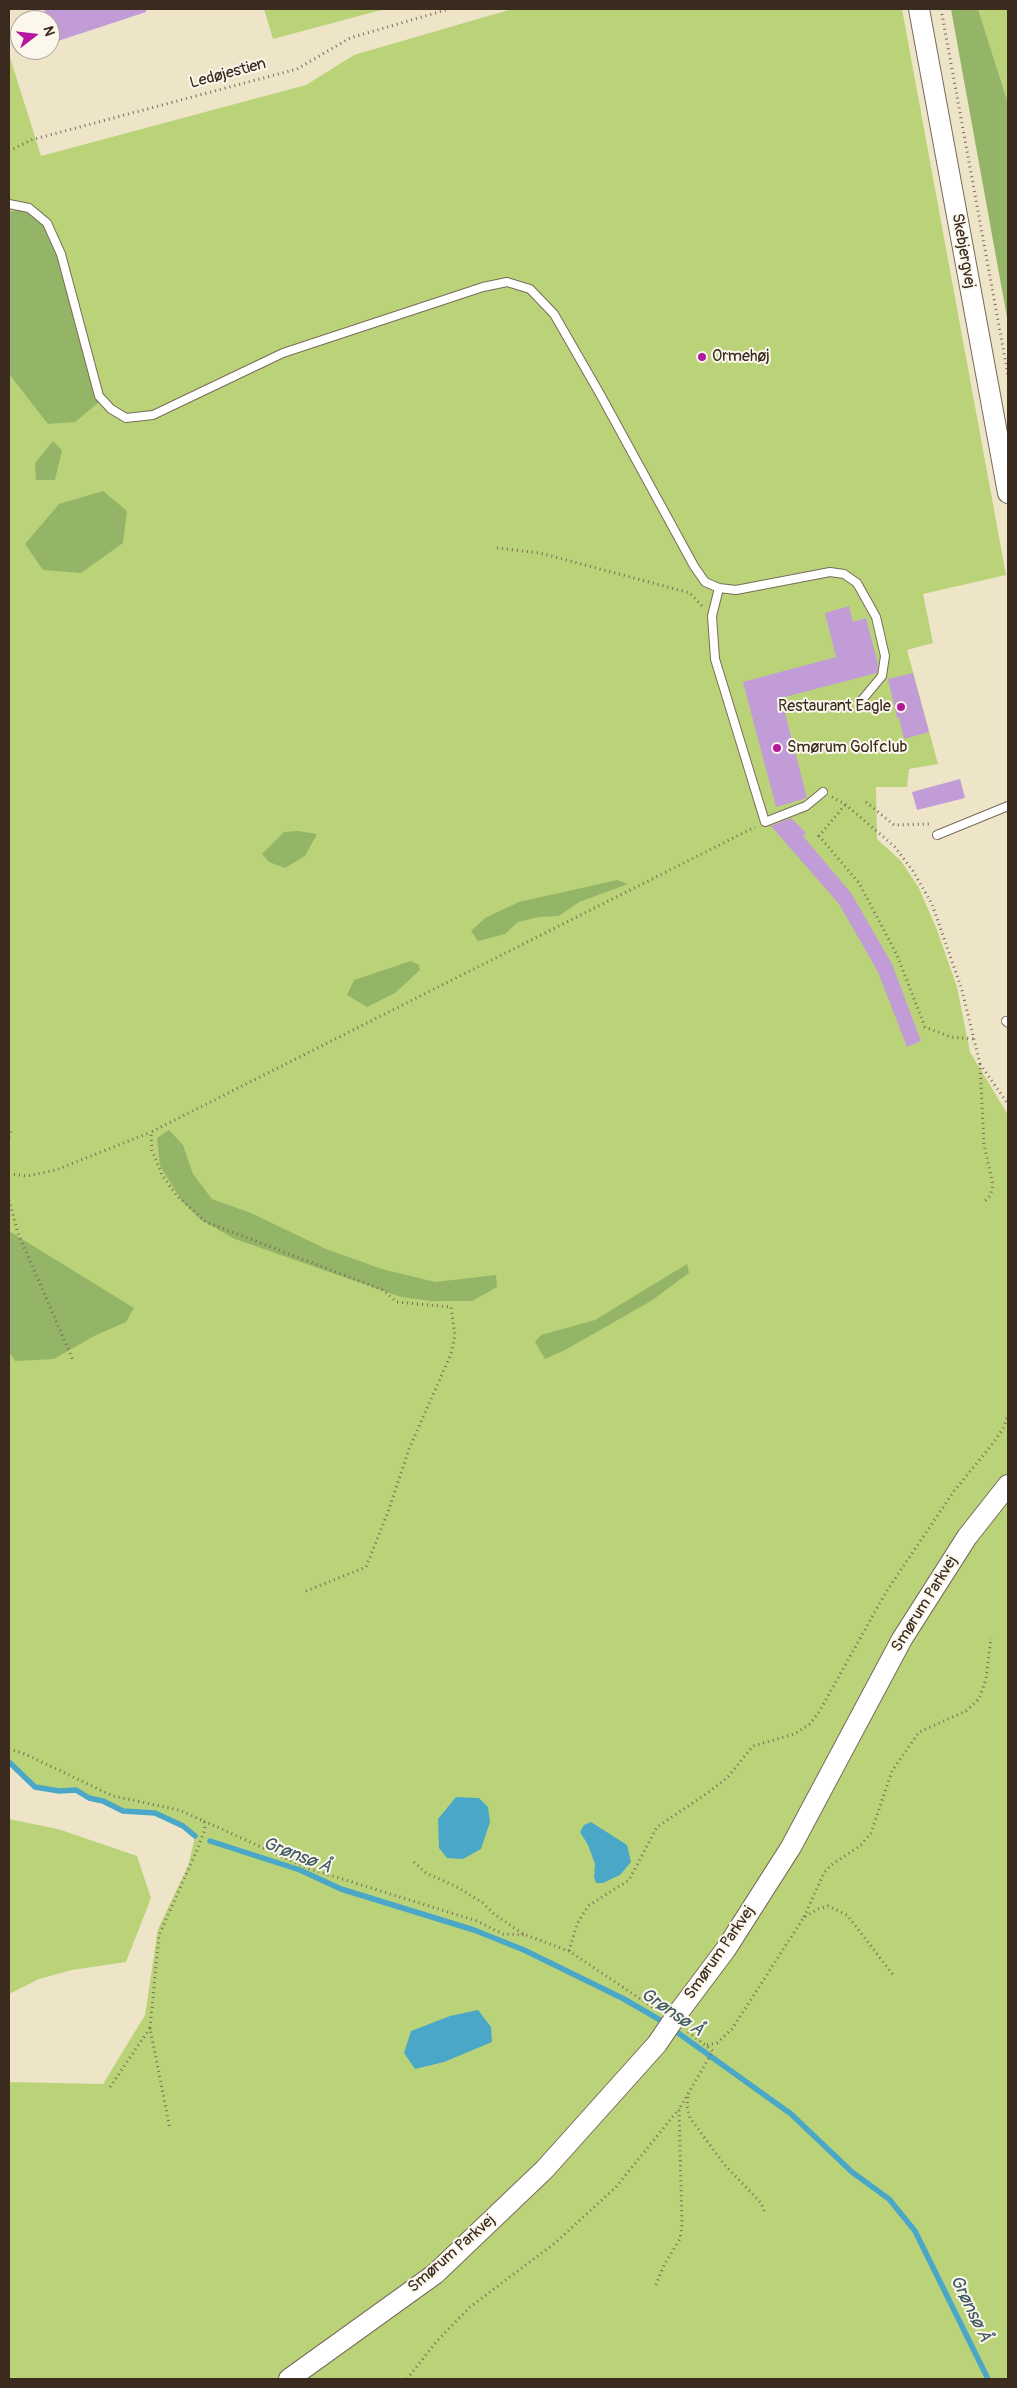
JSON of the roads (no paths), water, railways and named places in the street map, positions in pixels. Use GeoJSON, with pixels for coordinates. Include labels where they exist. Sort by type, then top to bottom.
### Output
{"type":"FeatureCollection","features":[{"type":"Feature","properties":{"kind":"street","name":"Skebjergvej"},"geometry":{"type":"LineString","coordinates":[[919,9],[1008,493]]}},
{"type":"Feature","properties":{"kind":"street","name":"Smørum Parkvej"},"geometry":{"type":"LineString","coordinates":[[289,2379],[435,2274],[545,2169],[657,2044],[674,2018],[726,1949],[791,1847],[902,1639],[967,1537],[1008,1485]]}},
{"type":"Feature","properties":{"kind":"lane"},"geometry":{"type":"LineString","coordinates":[[9,204],[29,208],[47,223],[61,254],[98,396],[111,409],[126,418],[153,415],[283,354],[483,288],[507,282],[530,289],[554,314],[694,566],[705,582],[719,588],[736,590],[830,572],[844,574],[856,583],[876,617],[885,656],[882,676],[862,700]]}},
{"type":"Feature","properties":{"kind":"lane"},"geometry":{"type":"LineString","coordinates":[[719,588],[712,616],[715,659],[765,822],[806,806],[823,792]]}},
{"type":"Feature","properties":{"kind":"lane"},"geometry":{"type":"LineString","coordinates":[[936,835],[1008,806]]}},
{"type":"Feature","properties":{"kind":"water"},"geometry":{"type":"Polygon","coordinates":[[[456,1797],[479,1798],[488,1807],[490,1822],[481,1849],[463,1859],[447,1858],[439,1848],[438,1819],[456,1797]]]}},
{"type":"Feature","properties":{"kind":"water"},"geometry":{"type":"Polygon","coordinates":[[[591,1822],[627,1845],[631,1862],[620,1875],[603,1883],[596,1883],[594,1877],[595,1864],[588,1845],[580,1832],[584,1825],[591,1822]]]}},
{"type":"Feature","properties":{"kind":"water"},"geometry":{"type":"Polygon","coordinates":[[[478,2010],[491,2027],[492,2042],[444,2062],[415,2069],[404,2053],[411,2031],[450,2016],[478,2010]]]}},
{"type":"Feature","properties":{"kind":"waterway","name":"Grønsø Å"},"geometry":{"type":"LineString","coordinates":[[9,1762],[35,1787],[59,1791],[76,1790],[89,1798],[103,1801],[123,1811],[155,1813],[183,1826],[195,1836]]}},
{"type":"Feature","properties":{"kind":"waterway","name":"Grønsø Å"},"geometry":{"type":"LineString","coordinates":[[210,1841],[300,1870],[341,1889],[474,1930],[524,1950],[624,1999],[660,2020],[791,2114],[852,2172],[889,2199],[915,2231],[988,2379]]}},
{"type":"Feature","properties":{"kind":"place","name":"Ormehøj"},"geometry":{"type":"Point","coordinates":[702,357]}},
{"type":"Feature","properties":{"kind":"place","name":"Restaurant Eagle"},"geometry":{"type":"Point","coordinates":[901,707]}},
{"type":"Feature","properties":{"kind":"place","name":"Smørum Golfclub"},"geometry":{"type":"Point","coordinates":[777,748]}}]}
